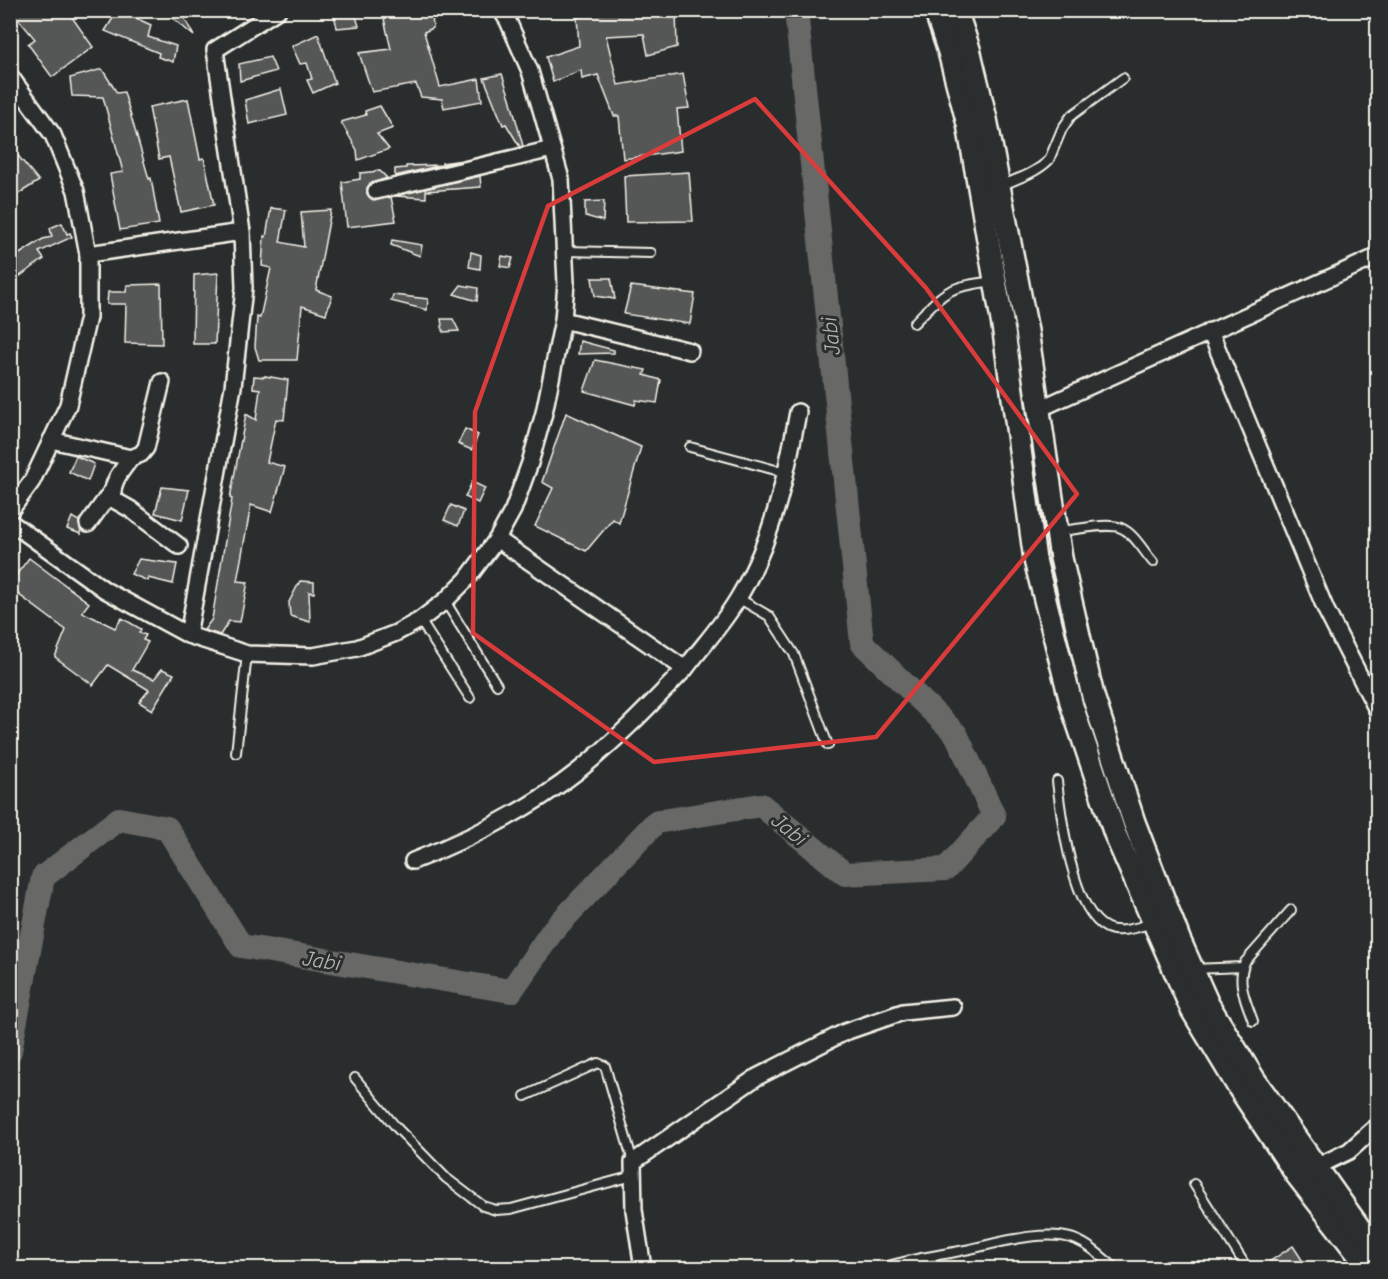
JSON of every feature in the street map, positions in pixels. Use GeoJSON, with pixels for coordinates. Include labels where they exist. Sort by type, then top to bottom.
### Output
{"type":"FeatureCollection","features":[{"type":"Feature","properties":{"kind":"main road"},"geometry":{"type":"LineString","coordinates":[[935,10],[968,124],[1004,332],[1035,560],[1076,717],[1115,834],[1154,923],[1186,967],[1254,1079],[1316,1167],[1370,1228],[1377,1250]]}},
{"type":"Feature","properties":{"kind":"main road"},"geometry":{"type":"LineString","coordinates":[[956,10],[969,49],[986,118],[1027,331],[1061,558],[1094,696],[1134,822],[1186,967],[1192,1010],[1239,1088],[1296,1174],[1370,1269]]}},
{"type":"Feature","properties":{"kind":"street"},"geometry":{"type":"LineString","coordinates":[[188,635],[233,387],[244,288],[242,232],[215,50],[278,10]]}},
{"type":"Feature","properties":{"kind":"street"},"geometry":{"type":"LineString","coordinates":[[10,522],[105,590],[188,635],[247,654],[313,656],[357,648],[396,633],[420,620],[445,601],[467,579],[497,539],[513,510],[544,413],[563,320],[566,251],[561,180],[530,71],[501,10]]}},
{"type":"Feature","properties":{"kind":"street"},"geometry":{"type":"LineString","coordinates":[[10,76],[53,135],[76,191],[88,254],[88,317],[68,405],[32,481],[10,511]]}},
{"type":"Feature","properties":{"kind":"street"},"geometry":{"type":"LineString","coordinates":[[376,191],[552,149]]}},
{"type":"Feature","properties":{"kind":"street"},"geometry":{"type":"LineString","coordinates":[[88,254],[242,232]]}},
{"type":"Feature","properties":{"kind":"street"},"geometry":{"type":"LineString","coordinates":[[1039,409],[1377,256]]}},
{"type":"Feature","properties":{"kind":"street"},"geometry":{"type":"LineString","coordinates":[[563,320],[690,351]]}},
{"type":"Feature","properties":{"kind":"street"},"geometry":{"type":"LineString","coordinates":[[1210,331],[1326,610],[1377,712]]}},
{"type":"Feature","properties":{"kind":"street"},"geometry":{"type":"LineString","coordinates":[[88,524],[111,492],[119,474],[131,458],[141,454],[146,448],[162,382]]}},
{"type":"Feature","properties":{"kind":"street"},"geometry":{"type":"LineString","coordinates":[[413,861],[462,842],[521,810],[577,772],[618,736],[684,669],[738,598],[763,548],[787,473],[798,412]]}},
{"type":"Feature","properties":{"kind":"street"},"geometry":{"type":"LineString","coordinates":[[51,440],[131,458]]}},
{"type":"Feature","properties":{"kind":"street"},"geometry":{"type":"LineString","coordinates":[[111,492],[114,500],[130,509],[179,546]]}},
{"type":"Feature","properties":{"kind":"street"},"geometry":{"type":"LineString","coordinates":[[497,539],[684,669]]}},
{"type":"Feature","properties":{"kind":"street"},"geometry":{"type":"LineString","coordinates":[[643,1268],[634,1210],[633,1169],[758,1077],[845,1032],[903,1012],[953,1006]]}},
{"type":"Feature","properties":{"kind":"street"},"geometry":{"type":"LineString","coordinates":[[1316,1167],[1349,1151],[1377,1125]]}},
{"type":"Feature","properties":{"kind":"lane"},"geometry":{"type":"LineString","coordinates":[[999,187],[1035,170],[1049,160],[1071,116],[1123,78]]}},
{"type":"Feature","properties":{"kind":"lane"},"geometry":{"type":"LineString","coordinates":[[566,251],[651,253]]}},
{"type":"Feature","properties":{"kind":"lane"},"geometry":{"type":"LineString","coordinates":[[914,323],[952,288],[995,280]]}},
{"type":"Feature","properties":{"kind":"lane"},"geometry":{"type":"LineString","coordinates":[[690,447],[787,473]]}},
{"type":"Feature","properties":{"kind":"lane"},"geometry":{"type":"LineString","coordinates":[[1057,531],[1120,527],[1128,532],[1153,562]]}},
{"type":"Feature","properties":{"kind":"lane"},"geometry":{"type":"LineString","coordinates":[[738,598],[769,616],[794,654],[828,745]]}},
{"type":"Feature","properties":{"kind":"lane"},"geometry":{"type":"LineString","coordinates":[[445,601],[497,685]]}},
{"type":"Feature","properties":{"kind":"lane"},"geometry":{"type":"LineString","coordinates":[[420,620],[470,698]]}},
{"type":"Feature","properties":{"kind":"lane"},"geometry":{"type":"LineString","coordinates":[[236,753],[247,654]]}},
{"type":"Feature","properties":{"kind":"lane"},"geometry":{"type":"LineString","coordinates":[[1057,781],[1071,865],[1095,919],[1108,929],[1122,930],[1154,923]]}},
{"type":"Feature","properties":{"kind":"lane"},"geometry":{"type":"LineString","coordinates":[[1253,1021],[1241,985],[1243,967],[1291,910]]}},
{"type":"Feature","properties":{"kind":"lane"},"geometry":{"type":"LineString","coordinates":[[1186,967],[1243,967]]}},
{"type":"Feature","properties":{"kind":"lane"},"geometry":{"type":"LineString","coordinates":[[355,1078],[396,1127],[446,1178],[483,1206],[496,1210],[511,1209],[633,1169],[604,1066],[598,1063],[525,1096]]}},
{"type":"Feature","properties":{"kind":"lane"},"geometry":{"type":"LineString","coordinates":[[1194,1184],[1247,1269]]}},
{"type":"Feature","properties":{"kind":"lane"},"geometry":{"type":"LineString","coordinates":[[883,1269],[921,1259],[1028,1238],[1056,1236],[1074,1239],[1093,1250],[1115,1269]]}},
{"type":"Feature","properties":{"kind":"highlighted area"},"geometry":{"type":"Polygon","coordinates":[[[755,99],[926,288],[1077,494],[876,737],[654,762],[473,633],[475,412],[548,206],[755,99]]]}},
{"type":"Feature","properties":{"kind":"building"},"geometry":{"type":"Polygon","coordinates":[[[11,10],[67,10],[93,47],[52,77],[28,44],[35,39],[11,10]]]}},
{"type":"Feature","properties":{"kind":"building"},"geometry":{"type":"Polygon","coordinates":[[[118,10],[151,25],[148,37],[176,46],[173,62],[158,57],[159,53],[105,31],[118,10]]]}},
{"type":"Feature","properties":{"kind":"building"},"geometry":{"type":"Polygon","coordinates":[[[163,10],[180,10],[194,36],[163,10]]]}},
{"type":"Feature","properties":{"kind":"building"},"geometry":{"type":"Polygon","coordinates":[[[333,10],[354,10],[359,26],[337,28],[333,10]]]}},
{"type":"Feature","properties":{"kind":"building"},"geometry":{"type":"Polygon","coordinates":[[[382,10],[418,10],[419,15],[432,13],[433,28],[424,32],[440,87],[479,79],[482,101],[444,108],[442,99],[421,97],[416,84],[372,92],[359,53],[391,49],[382,10]]]}},
{"type":"Feature","properties":{"kind":"building"},"geometry":{"type":"Polygon","coordinates":[[[630,10],[676,10],[677,47],[648,55],[644,34],[606,36],[618,85],[683,74],[689,108],[677,109],[681,151],[623,159],[619,116],[614,116],[598,75],[582,79],[581,70],[553,82],[546,57],[579,46],[577,17],[630,10]]]}},
{"type":"Feature","properties":{"kind":"building"},"geometry":{"type":"Polygon","coordinates":[[[318,34],[335,83],[313,93],[307,80],[312,79],[307,63],[300,64],[292,46],[318,34]]]}},
{"type":"Feature","properties":{"kind":"building"},"geometry":{"type":"Polygon","coordinates":[[[270,57],[276,71],[240,81],[239,64],[270,57]]]}},
{"type":"Feature","properties":{"kind":"building"},"geometry":{"type":"Polygon","coordinates":[[[102,69],[117,93],[124,92],[149,179],[151,178],[159,224],[120,230],[110,174],[123,172],[103,97],[72,96],[70,78],[102,69]]]}},
{"type":"Feature","properties":{"kind":"building"},"geometry":{"type":"Polygon","coordinates":[[[502,74],[523,146],[520,147],[506,124],[503,125],[484,78],[502,74]]]}},
{"type":"Feature","properties":{"kind":"building"},"geometry":{"type":"Polygon","coordinates":[[[281,89],[287,115],[249,124],[245,100],[281,89]]]}},
{"type":"Feature","properties":{"kind":"building"},"geometry":{"type":"Polygon","coordinates":[[[188,99],[200,159],[204,158],[214,205],[181,212],[169,157],[159,159],[149,107],[188,99]]]}},
{"type":"Feature","properties":{"kind":"building"},"geometry":{"type":"Polygon","coordinates":[[[380,106],[393,128],[377,134],[389,149],[358,160],[357,150],[341,122],[366,115],[365,111],[380,106]]]}},
{"type":"Feature","properties":{"kind":"building"},"geometry":{"type":"Polygon","coordinates":[[[10,146],[39,181],[18,194],[10,189],[10,146]]]}},
{"type":"Feature","properties":{"kind":"building"},"geometry":{"type":"Polygon","coordinates":[[[442,165],[395,176],[395,169],[406,168],[406,166],[442,165]]]}},
{"type":"Feature","properties":{"kind":"building"},"geometry":{"type":"Polygon","coordinates":[[[380,171],[387,178],[370,184],[367,194],[374,200],[391,197],[396,221],[347,227],[342,182],[360,179],[360,173],[380,171]]]}},
{"type":"Feature","properties":{"kind":"building"},"geometry":{"type":"Polygon","coordinates":[[[689,172],[693,221],[626,222],[624,176],[689,172]]]}},
{"type":"Feature","properties":{"kind":"building"},"geometry":{"type":"Polygon","coordinates":[[[480,176],[481,187],[426,191],[426,198],[395,196],[480,176]]]}},
{"type":"Feature","properties":{"kind":"building"},"geometry":{"type":"Polygon","coordinates":[[[604,201],[603,221],[585,216],[585,202],[604,201]]]}},
{"type":"Feature","properties":{"kind":"building"},"geometry":{"type":"Polygon","coordinates":[[[271,208],[286,210],[280,242],[304,247],[301,212],[331,210],[316,290],[332,296],[326,314],[302,306],[297,360],[259,360],[255,347],[257,317],[260,318],[271,268],[262,266],[264,236],[266,237],[271,208]]]}},
{"type":"Feature","properties":{"kind":"building"},"geometry":{"type":"Polygon","coordinates":[[[62,223],[67,234],[70,233],[72,237],[39,252],[44,259],[10,283],[10,260],[43,239],[52,237],[50,228],[62,223]]]}},
{"type":"Feature","properties":{"kind":"building"},"geometry":{"type":"Polygon","coordinates":[[[392,240],[422,245],[420,256],[391,245],[392,240]]]}},
{"type":"Feature","properties":{"kind":"building"},"geometry":{"type":"Polygon","coordinates":[[[471,252],[481,255],[480,269],[469,267],[471,252]]]}},
{"type":"Feature","properties":{"kind":"building"},"geometry":{"type":"Polygon","coordinates":[[[502,256],[513,258],[510,268],[500,266],[502,256]]]}},
{"type":"Feature","properties":{"kind":"building"},"geometry":{"type":"Polygon","coordinates":[[[218,273],[215,344],[193,344],[194,275],[218,273]]]}},
{"type":"Feature","properties":{"kind":"building"},"geometry":{"type":"Polygon","coordinates":[[[592,278],[611,278],[615,299],[595,296],[592,278]]]}},
{"type":"Feature","properties":{"kind":"building"},"geometry":{"type":"Polygon","coordinates":[[[161,284],[162,344],[125,343],[126,304],[107,304],[108,292],[126,292],[127,285],[161,284]]]}},
{"type":"Feature","properties":{"kind":"building"},"geometry":{"type":"Polygon","coordinates":[[[461,285],[478,288],[477,301],[454,294],[461,285]]]}},
{"type":"Feature","properties":{"kind":"building"},"geometry":{"type":"Polygon","coordinates":[[[631,286],[695,294],[690,324],[624,314],[631,286]]]}},
{"type":"Feature","properties":{"kind":"building"},"geometry":{"type":"Polygon","coordinates":[[[393,295],[428,299],[427,310],[391,301],[393,295]]]}},
{"type":"Feature","properties":{"kind":"building"},"geometry":{"type":"Polygon","coordinates":[[[441,319],[453,319],[459,331],[443,332],[441,319]]]}},
{"type":"Feature","properties":{"kind":"building"},"geometry":{"type":"Polygon","coordinates":[[[580,341],[614,350],[614,353],[578,354],[580,341]]]}},
{"type":"Feature","properties":{"kind":"building"},"geometry":{"type":"Polygon","coordinates":[[[595,360],[646,370],[644,375],[661,380],[657,403],[636,400],[635,405],[584,391],[595,360]]]}},
{"type":"Feature","properties":{"kind":"building"},"geometry":{"type":"Polygon","coordinates":[[[254,376],[288,380],[284,420],[276,419],[267,462],[285,467],[272,512],[251,505],[237,581],[248,582],[240,622],[229,621],[220,635],[204,630],[212,619],[232,499],[230,498],[246,414],[256,420],[260,389],[253,388],[254,376]]]}},
{"type":"Feature","properties":{"kind":"building"},"geometry":{"type":"Polygon","coordinates":[[[566,413],[641,447],[619,523],[613,519],[586,551],[535,526],[553,488],[542,482],[566,413]]]}},
{"type":"Feature","properties":{"kind":"building"},"geometry":{"type":"Polygon","coordinates":[[[465,429],[478,435],[472,450],[458,444],[465,429]]]}},
{"type":"Feature","properties":{"kind":"building"},"geometry":{"type":"Polygon","coordinates":[[[76,456],[94,464],[88,481],[69,472],[76,456]]]}},
{"type":"Feature","properties":{"kind":"building"},"geometry":{"type":"Polygon","coordinates":[[[472,482],[485,488],[478,503],[465,497],[472,482]]]}},
{"type":"Feature","properties":{"kind":"building"},"geometry":{"type":"Polygon","coordinates":[[[162,487],[189,490],[182,520],[155,513],[162,487]]]}},
{"type":"Feature","properties":{"kind":"building"},"geometry":{"type":"Polygon","coordinates":[[[451,505],[464,511],[458,526],[444,520],[451,505]]]}},
{"type":"Feature","properties":{"kind":"building"},"geometry":{"type":"Polygon","coordinates":[[[72,517],[79,521],[81,534],[67,529],[72,517]]]}},
{"type":"Feature","properties":{"kind":"building"},"geometry":{"type":"Polygon","coordinates":[[[29,558],[89,603],[82,612],[115,628],[122,618],[141,629],[139,633],[146,635],[143,640],[148,642],[132,670],[154,679],[162,669],[174,674],[152,710],[139,702],[149,690],[108,665],[93,685],[55,657],[66,630],[10,588],[10,583],[29,558]]]}},
{"type":"Feature","properties":{"kind":"building"},"geometry":{"type":"Polygon","coordinates":[[[139,559],[177,564],[173,584],[148,578],[148,581],[131,574],[139,559]]]}},
{"type":"Feature","properties":{"kind":"building"},"geometry":{"type":"Polygon","coordinates":[[[300,581],[314,582],[314,593],[309,592],[310,622],[290,616],[289,602],[300,581]]]}},
{"type":"Feature","properties":{"kind":"building"},"geometry":{"type":"Polygon","coordinates":[[[1293,1246],[1308,1269],[1273,1269],[1269,1262],[1293,1246]]]}},
{"type":"Feature","properties":{"kind":"waterway","name":"Jabi"},"geometry":{"type":"LineString","coordinates":[[10,1051],[43,877],[119,819],[167,828],[241,946],[511,991],[553,930],[656,822],[761,805],[845,874],[946,869],[994,816],[956,734],[862,643],[796,10]]}}]}
